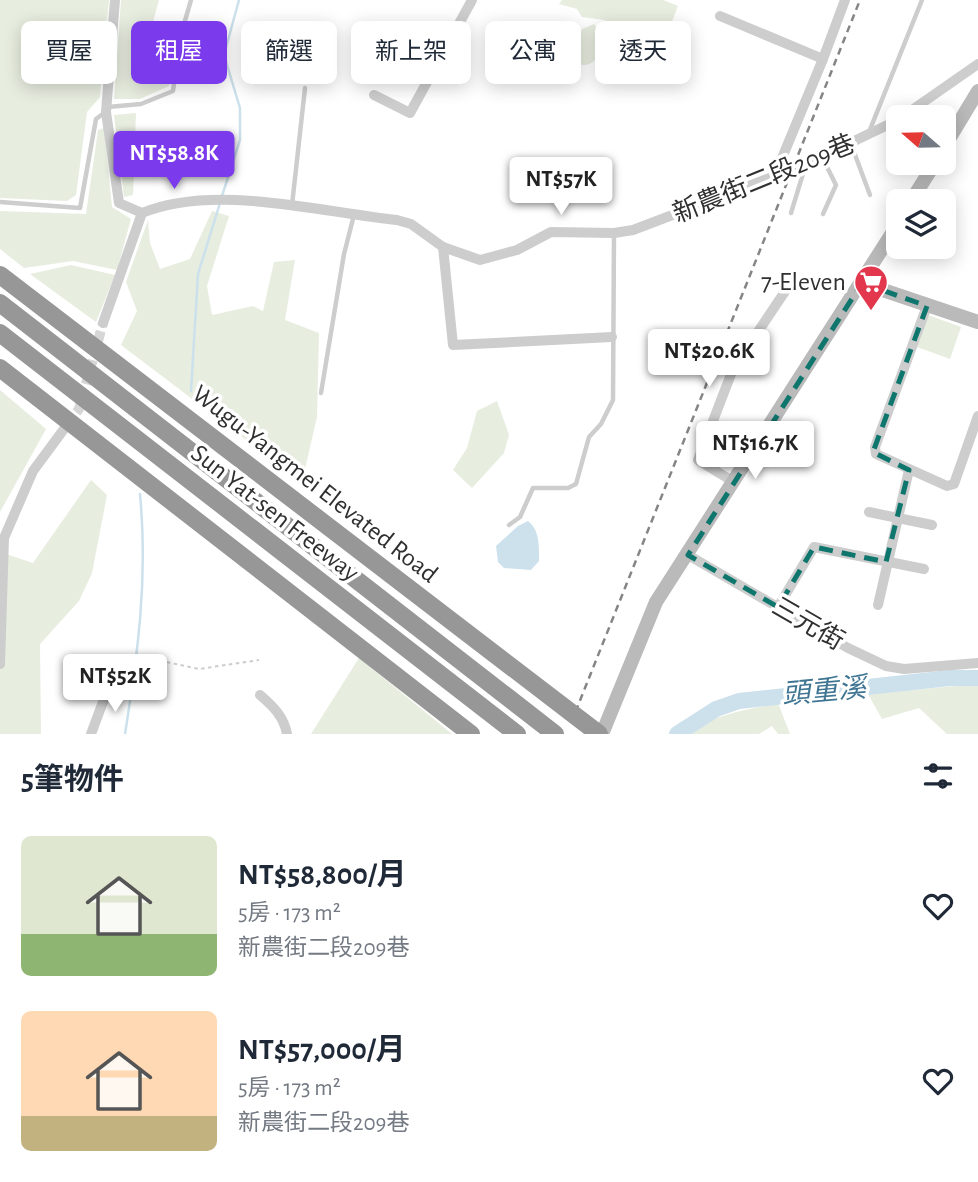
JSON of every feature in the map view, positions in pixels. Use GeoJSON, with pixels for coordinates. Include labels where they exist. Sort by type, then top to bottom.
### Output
{"type":"FeatureCollection","features":[{"type":"Feature","properties":{"kind":"highway","name":"Wugu-Yangmei Elevated Road"},"geometry":{"type":"LineString","coordinates":[[0,275],[600,734]]}},
{"type":"Feature","properties":{"kind":"highway","name":"Sun Yat-sen Freeway"},"geometry":{"type":"LineString","coordinates":[[0,303],[555,734]]}},
{"type":"Feature","properties":{"kind":"highway","name":"Sun Yat-sen Freeway"},"geometry":{"type":"LineString","coordinates":[[0,333],[517,734]]}},
{"type":"Feature","properties":{"kind":"highway"},"geometry":{"type":"LineString","coordinates":[[0,368],[471,734]]}},
{"type":"Feature","properties":{"kind":"street"},"geometry":{"type":"LineString","coordinates":[[103,323],[142,214],[119,203],[107,109],[115,0]]}},
{"type":"Feature","properties":{"kind":"street"},"geometry":{"type":"LineString","coordinates":[[374,95],[410,113],[472,0]]}},
{"type":"Feature","properties":{"kind":"street"},"geometry":{"type":"LineString","coordinates":[[775,176],[845,0]]}},
{"type":"Feature","properties":{"kind":"street"},"geometry":{"type":"LineString","coordinates":[[720,16],[823,58]]}},
{"type":"Feature","properties":{"kind":"street","name":"新農街二段209巷"},"geometry":{"type":"LineString","coordinates":[[920,105],[978,64]]}},
{"type":"Feature","properties":{"kind":"street"},"geometry":{"type":"LineString","coordinates":[[956,127],[978,91]]}},
{"type":"Feature","properties":{"kind":"street","name":"新農街二段209巷"},"geometry":{"type":"LineString","coordinates":[[142,214],[220,199],[292,206],[411,225],[443,247],[480,260],[517,250],[551,232],[614,233],[660,221],[775,176],[786,169],[806,164],[886,126]]}},
{"type":"Feature","properties":{"kind":"street"},"geometry":{"type":"LineString","coordinates":[[600,734],[656,602],[886,244]]}},
{"type":"Feature","properties":{"kind":"street"},"geometry":{"type":"LineString","coordinates":[[443,247],[453,345],[612,337]]}},
{"type":"Feature","properties":{"kind":"street"},"geometry":{"type":"LineString","coordinates":[[734,482],[698,460],[733,369],[790,284]]}},
{"type":"Feature","properties":{"kind":"street"},"geometry":{"type":"LineString","coordinates":[[862,284],[978,322]]}},
{"type":"Feature","properties":{"kind":"street"},"geometry":{"type":"LineString","coordinates":[[927,306],[875,447],[876,454],[947,486],[954,484],[978,416]]}},
{"type":"Feature","properties":{"kind":"street"},"geometry":{"type":"LineString","coordinates":[[0,664],[4,538],[33,471],[64,429]]}},
{"type":"Feature","properties":{"kind":"street"},"geometry":{"type":"LineString","coordinates":[[878,605],[909,470]]}},
{"type":"Feature","properties":{"kind":"street"},"geometry":{"type":"LineString","coordinates":[[869,512],[932,525]]}},
{"type":"Feature","properties":{"kind":"street"},"geometry":{"type":"LineString","coordinates":[[778,607],[814,547],[924,569]]}},
{"type":"Feature","properties":{"kind":"street","name":"三元街"},"geometry":{"type":"LineString","coordinates":[[688,555],[848,648],[887,666],[904,670],[978,663]]}},
{"type":"Feature","properties":{"kind":"street"},"geometry":{"type":"LineString","coordinates":[[92,734],[110,683]]}},
{"type":"Feature","properties":{"kind":"street"},"geometry":{"type":"LineString","coordinates":[[260,695],[285,723],[287,734]]}},
{"type":"Feature","properties":{"kind":"lane"},"geometry":{"type":"LineString","coordinates":[[0,202],[80,208],[96,119],[107,109],[141,104],[173,91],[180,38],[191,0]]}},
{"type":"Feature","properties":{"kind":"lane"},"geometry":{"type":"LineString","coordinates":[[867,136],[922,0]]}},
{"type":"Feature","properties":{"kind":"lane"},"geometry":{"type":"LineString","coordinates":[[292,206],[305,89]]}},
{"type":"Feature","properties":{"kind":"lane"},"geometry":{"type":"LineString","coordinates":[[850,144],[870,195]]}},
{"type":"Feature","properties":{"kind":"lane"},"geometry":{"type":"LineString","coordinates":[[822,156],[836,185],[822,214]]}},
{"type":"Feature","properties":{"kind":"lane"},"geometry":{"type":"LineString","coordinates":[[791,213],[806,164]]}},
{"type":"Feature","properties":{"kind":"lane"},"geometry":{"type":"LineString","coordinates":[[321,393],[344,254],[354,215]]}},
{"type":"Feature","properties":{"kind":"lane"},"geometry":{"type":"LineString","coordinates":[[509,525],[520,517],[533,488],[556,489],[576,484],[589,437],[601,424],[613,400],[614,233]]}},
{"type":"Feature","properties":{"kind":"path"},"geometry":{"type":"LineString","coordinates":[[110,683],[117,664],[132,661],[158,660],[199,669],[259,660]]}},
{"type":"Feature","properties":{"kind":"highlighted area"},"geometry":{"type":"Polygon","coordinates":[[[862,283],[927,306],[873,452],[909,470],[886,562],[814,547],[778,607],[688,555],[862,283]]]}},
{"type":"Feature","properties":{"kind":"shaded area"},"geometry":{"type":"Polygon","coordinates":[[[0,0],[109,0],[107,21],[21,21],[21,84],[101,84],[100,97],[87,112],[76,195],[67,201],[0,198],[0,0]]]}},
{"type":"Feature","properties":{"kind":"shaded area"},"geometry":{"type":"Polygon","coordinates":[[[121,0],[159,0],[153,21],[131,21],[131,84],[169,86],[140,99],[114,99],[121,0]]]}},
{"type":"Feature","properties":{"kind":"shaded area"},"geometry":{"type":"Polygon","coordinates":[[[562,0],[663,0],[678,6],[672,21],[605,21],[582,17],[577,9],[559,4],[562,0]]]}},
{"type":"Feature","properties":{"kind":"shaded area"},"geometry":{"type":"Polygon","coordinates":[[[595,25],[595,60],[584,65],[581,64],[582,29],[595,25]]]}},
{"type":"Feature","properties":{"kind":"shaded area"},"geometry":{"type":"Polygon","coordinates":[[[136,113],[133,195],[124,197],[114,115],[136,113]]]}},
{"type":"Feature","properties":{"kind":"shaded area"},"geometry":{"type":"Polygon","coordinates":[[[104,128],[112,207],[131,219],[117,270],[73,261],[24,268],[0,249],[0,211],[86,214],[98,130],[104,128]]]}},
{"type":"Feature","properties":{"kind":"shaded area"},"geometry":{"type":"Polygon","coordinates":[[[212,211],[229,216],[207,286],[212,315],[253,306],[263,311],[274,262],[295,260],[285,320],[319,333],[317,417],[302,482],[121,345],[137,311],[126,282],[148,220],[150,243],[160,269],[190,259],[212,211]]]}},
{"type":"Feature","properties":{"kind":"shaded area"},"geometry":{"type":"Polygon","coordinates":[[[71,265],[115,275],[96,322],[30,274],[71,265]]]}},
{"type":"Feature","properties":{"kind":"shaded area"},"geometry":{"type":"Polygon","coordinates":[[[928,315],[961,327],[950,359],[917,347],[928,315]]]}},
{"type":"Feature","properties":{"kind":"shaded area"},"geometry":{"type":"Polygon","coordinates":[[[0,390],[46,429],[0,512],[0,390]]]}},
{"type":"Feature","properties":{"kind":"shaded area"},"geometry":{"type":"Polygon","coordinates":[[[497,401],[509,435],[504,453],[472,488],[453,470],[467,448],[477,411],[497,401]]]}},
{"type":"Feature","properties":{"kind":"shaded area"},"geometry":{"type":"Polygon","coordinates":[[[91,480],[107,495],[92,573],[79,601],[40,644],[41,734],[0,734],[0,552],[33,563],[91,480]]]}},
{"type":"Feature","properties":{"kind":"shaded area"},"geometry":{"type":"Polygon","coordinates":[[[359,658],[452,734],[311,734],[359,658]]]}},
{"type":"Feature","properties":{"kind":"shaded area"},"geometry":{"type":"Polygon","coordinates":[[[978,684],[978,734],[947,734],[919,708],[882,719],[868,694],[978,684]]]}},
{"type":"Feature","properties":{"kind":"shaded area"},"geometry":{"type":"Polygon","coordinates":[[[778,703],[790,734],[778,734],[772,726],[759,734],[688,734],[719,717],[778,703]]]}},
{"type":"Feature","properties":{"kind":"water"},"geometry":{"type":"Polygon","coordinates":[[[528,521],[537,534],[539,561],[531,570],[504,568],[498,562],[496,546],[518,526],[528,521]]]}},
{"type":"Feature","properties":{"kind":"waterway"},"geometry":{"type":"LineString","coordinates":[[222,196],[240,140],[240,108],[224,55],[239,0]]}},
{"type":"Feature","properties":{"kind":"waterway"},"geometry":{"type":"LineString","coordinates":[[191,391],[198,274],[220,203]]}},
{"type":"Feature","properties":{"kind":"waterway"},"geometry":{"type":"LineString","coordinates":[[125,734],[134,674],[142,585],[140,494]]}},
{"type":"Feature","properties":{"kind":"waterway","name":"頭重溪"},"geometry":{"type":"LineString","coordinates":[[677,734],[716,709],[739,701],[950,678],[978,678]]}},
{"type":"Feature","properties":{"kind":"tunnel"},"geometry":{"type":"LineString","coordinates":[[67,424],[79,409],[103,323]]}},
{"type":"Feature","properties":{"kind":"railway"},"geometry":{"type":"LineString","coordinates":[[571,723],[860,0]]}},
{"type":"Feature","properties":{"kind":"place","name":"7-Eleven"},"geometry":{"type":"Point","coordinates":[871,312]}}]}
